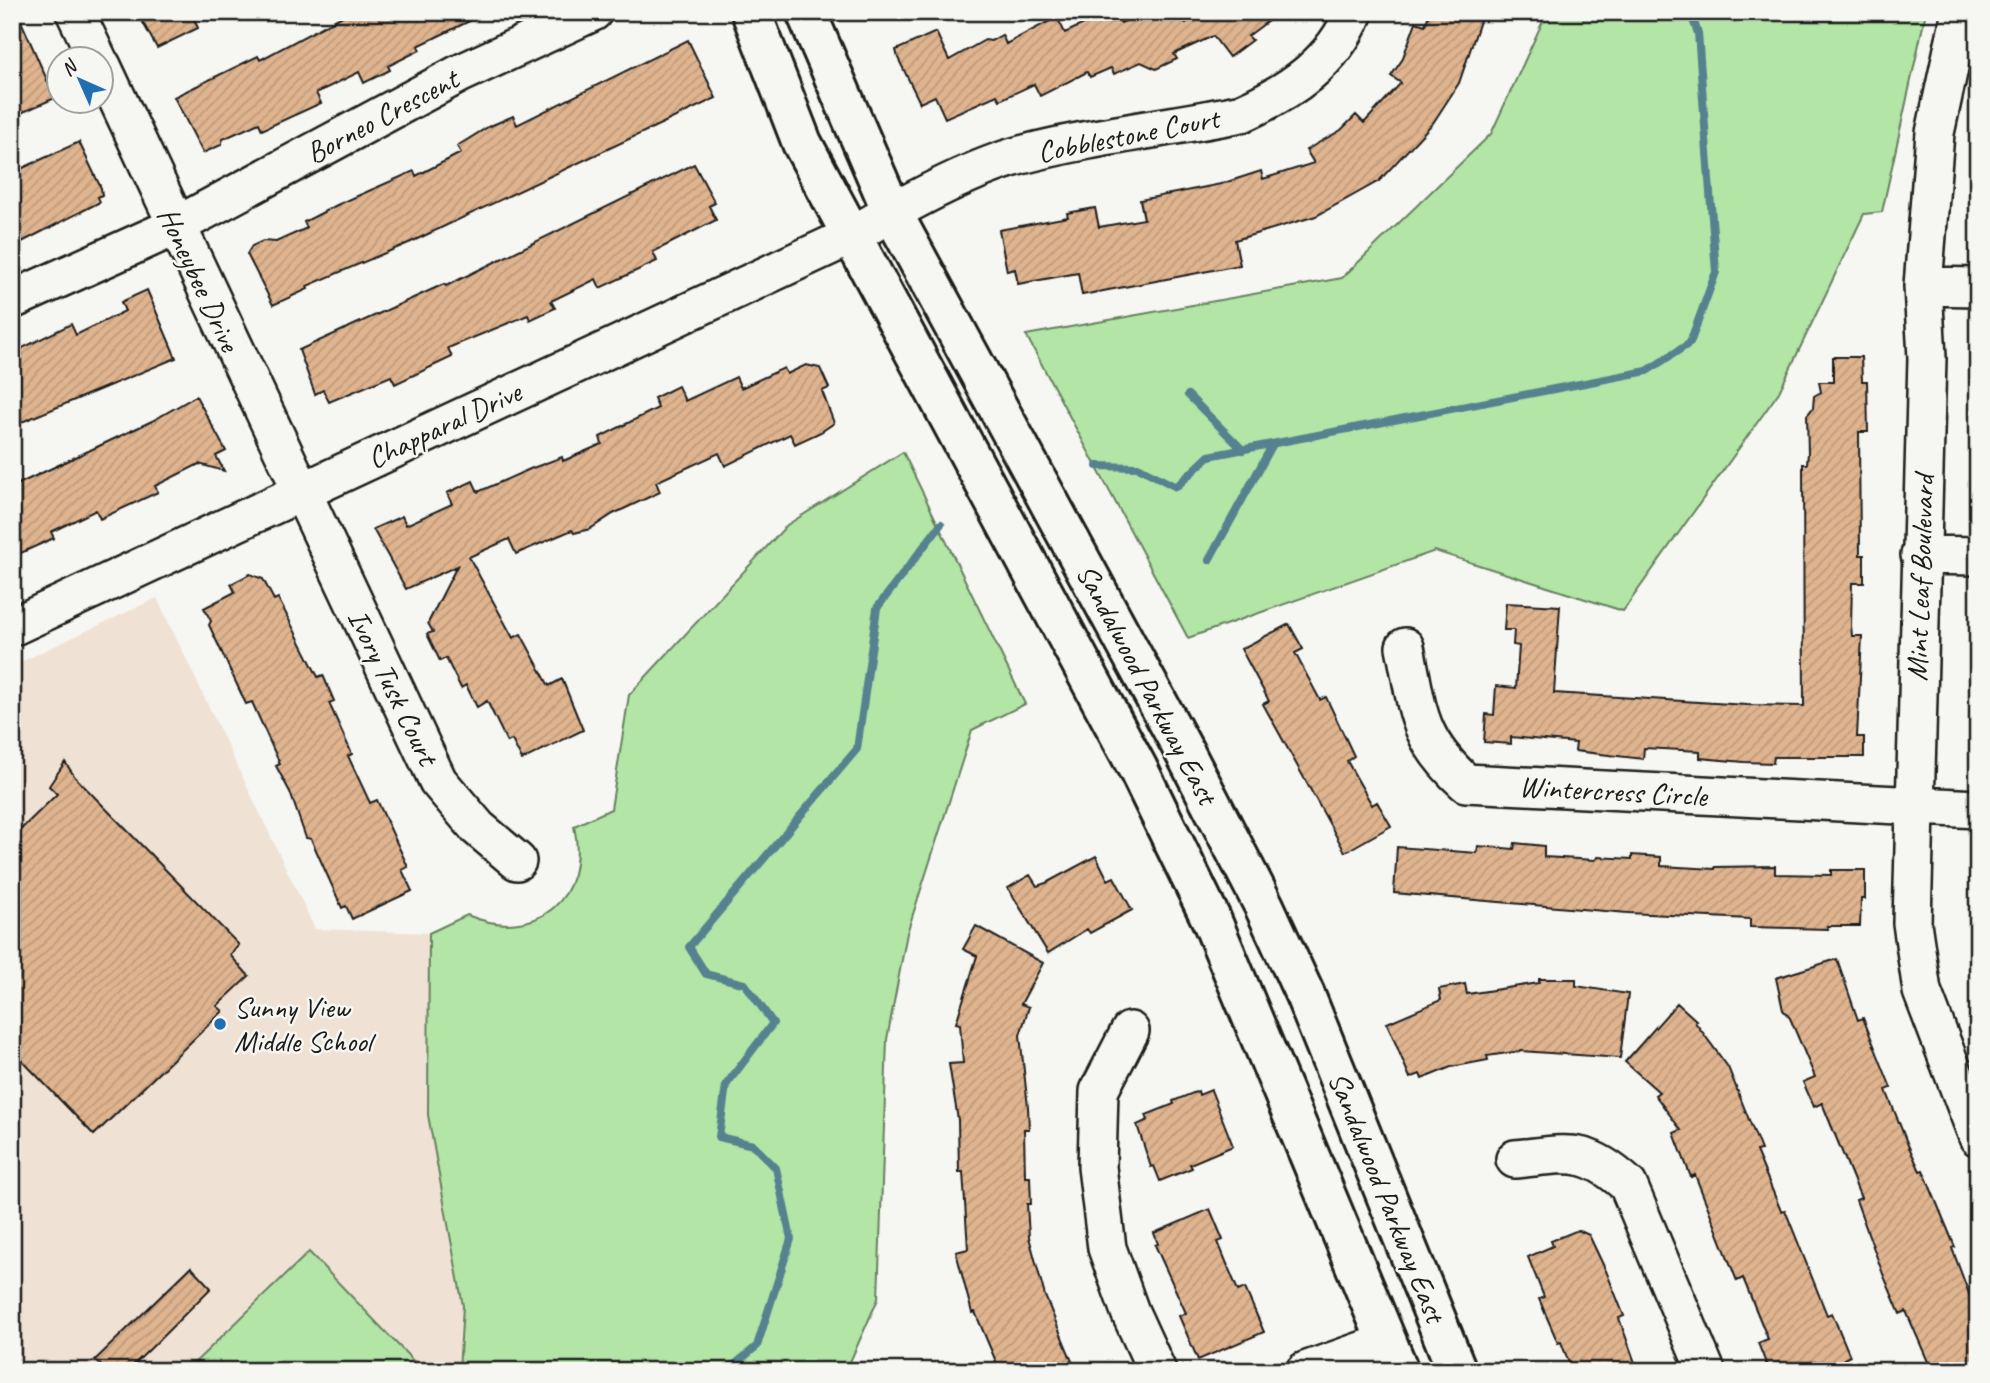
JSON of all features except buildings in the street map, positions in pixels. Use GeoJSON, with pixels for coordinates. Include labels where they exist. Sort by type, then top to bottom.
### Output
{"type":"FeatureCollection","features":[{"type":"Feature","properties":{"kind":"main road","name":"Sandalwood Parkway East"},"geometry":{"type":"LineString","coordinates":[[751,12],[802,143],[873,224],[1184,751],[1264,906],[1305,995],[1457,1371]]}},
{"type":"Feature","properties":{"kind":"main road","name":"Sandalwood Parkway East"},"geometry":{"type":"LineString","coordinates":[[806,12],[873,224],[1212,920],[1393,1356]]}},
{"type":"Feature","properties":{"kind":"street"},"geometry":{"type":"LineString","coordinates":[[75,12],[91,46]]}},
{"type":"Feature","properties":{"kind":"street","name":"Borneo Crescent"},"geometry":{"type":"LineString","coordinates":[[12,300],[174,227],[459,74],[593,12]]}},
{"type":"Feature","properties":{"kind":"street","name":"Cobblestone Court"},"geometry":{"type":"LineString","coordinates":[[873,224],[1020,155],[1242,113],[1297,84],[1319,65],[1338,44],[1354,12]]}},
{"type":"Feature","properties":{"kind":"street","name":"Mint Leaf Boulevard"},"geometry":{"type":"LineString","coordinates":[[1966,14],[1935,133],[1923,286],[1927,358],[1912,923],[1915,964],[1922,991],[1978,1137]]}},
{"type":"Feature","properties":{"kind":"street","name":"Honeybee Drive"},"geometry":{"type":"LineString","coordinates":[[116,97],[299,492]]}},
{"type":"Feature","properties":{"kind":"street","name":"Chapparal Drive"},"geometry":{"type":"LineString","coordinates":[[12,627],[873,224]]}},
{"type":"Feature","properties":{"kind":"street"},"geometry":{"type":"LineString","coordinates":[[1923,286],[1978,287]]}},
{"type":"Feature","properties":{"kind":"street","name":"Ivory Tusk Court"},"geometry":{"type":"LineString","coordinates":[[299,492],[438,781],[478,828],[517,862]]}},
{"type":"Feature","properties":{"kind":"street"},"geometry":{"type":"LineString","coordinates":[[1920,555],[1978,556]]}},
{"type":"Feature","properties":{"kind":"street","name":"Wintercress Circle"},"geometry":{"type":"LineString","coordinates":[[1405,647],[1422,729],[1441,761],[1466,783],[1913,808],[1978,809]]}},
{"type":"Feature","properties":{"kind":"street"},"geometry":{"type":"LineString","coordinates":[[1130,1031],[1099,1091],[1097,1167],[1107,1248],[1130,1312],[1157,1371]]}},
{"type":"Feature","properties":{"kind":"street"},"geometry":{"type":"LineString","coordinates":[[1515,1159],[1578,1153],[1606,1166],[1628,1185],[1706,1371]]}},
{"type":"Feature","properties":{"kind":"street"},"geometry":{"type":"LineString","coordinates":[[1305,1371],[1393,1356]]}},
{"type":"Feature","properties":{"kind":"shaded area","name":"Sunny View Middle School"},"geometry":{"type":"Polygon","coordinates":[[[157,598],[315,929],[429,933],[428,1115],[463,1306],[459,1371],[12,1371],[12,666],[157,598]]]}},
{"type":"Feature","properties":{"kind":"green space"},"geometry":{"type":"Polygon","coordinates":[[[1544,12],[1926,12],[1882,212],[1864,214],[1779,392],[1623,611],[1435,551],[1188,638],[1026,335],[1342,278],[1491,134],[1543,21],[1544,12]]]}},
{"type":"Feature","properties":{"kind":"green space"},"geometry":{"type":"Polygon","coordinates":[[[903,452],[1025,704],[972,730],[907,933],[887,1039],[878,1299],[846,1371],[459,1371],[463,1306],[428,1115],[429,933],[467,915],[492,922],[515,924],[535,919],[552,909],[565,894],[574,875],[577,852],[574,826],[611,809],[629,695],[787,525],[903,452]]]}},
{"type":"Feature","properties":{"kind":"green space"},"geometry":{"type":"Polygon","coordinates":[[[309,1252],[423,1371],[186,1371],[309,1252]]]}},
{"type":"Feature","properties":{"kind":"waterway"},"geometry":{"type":"LineString","coordinates":[[1097,466],[1138,467],[1176,487],[1209,456],[1647,371],[1690,343],[1716,272],[1698,33],[1690,12]]}},
{"type":"Feature","properties":{"kind":"waterway"},"geometry":{"type":"LineString","coordinates":[[1188,395],[1243,450]]}},
{"type":"Feature","properties":{"kind":"waterway"},"geometry":{"type":"LineString","coordinates":[[1209,560],[1273,444]]}},
{"type":"Feature","properties":{"kind":"waterway"},"geometry":{"type":"LineString","coordinates":[[727,1371],[757,1346],[791,1239],[776,1168],[753,1145],[719,1137],[726,1085],[773,1023],[745,984],[706,974],[689,947],[857,749],[877,608],[941,524]]}},
{"type":"Feature","properties":{"kind":"place","name":"Sunny View Middle School"},"geometry":{"type":"Point","coordinates":[220,1024]}}]}
